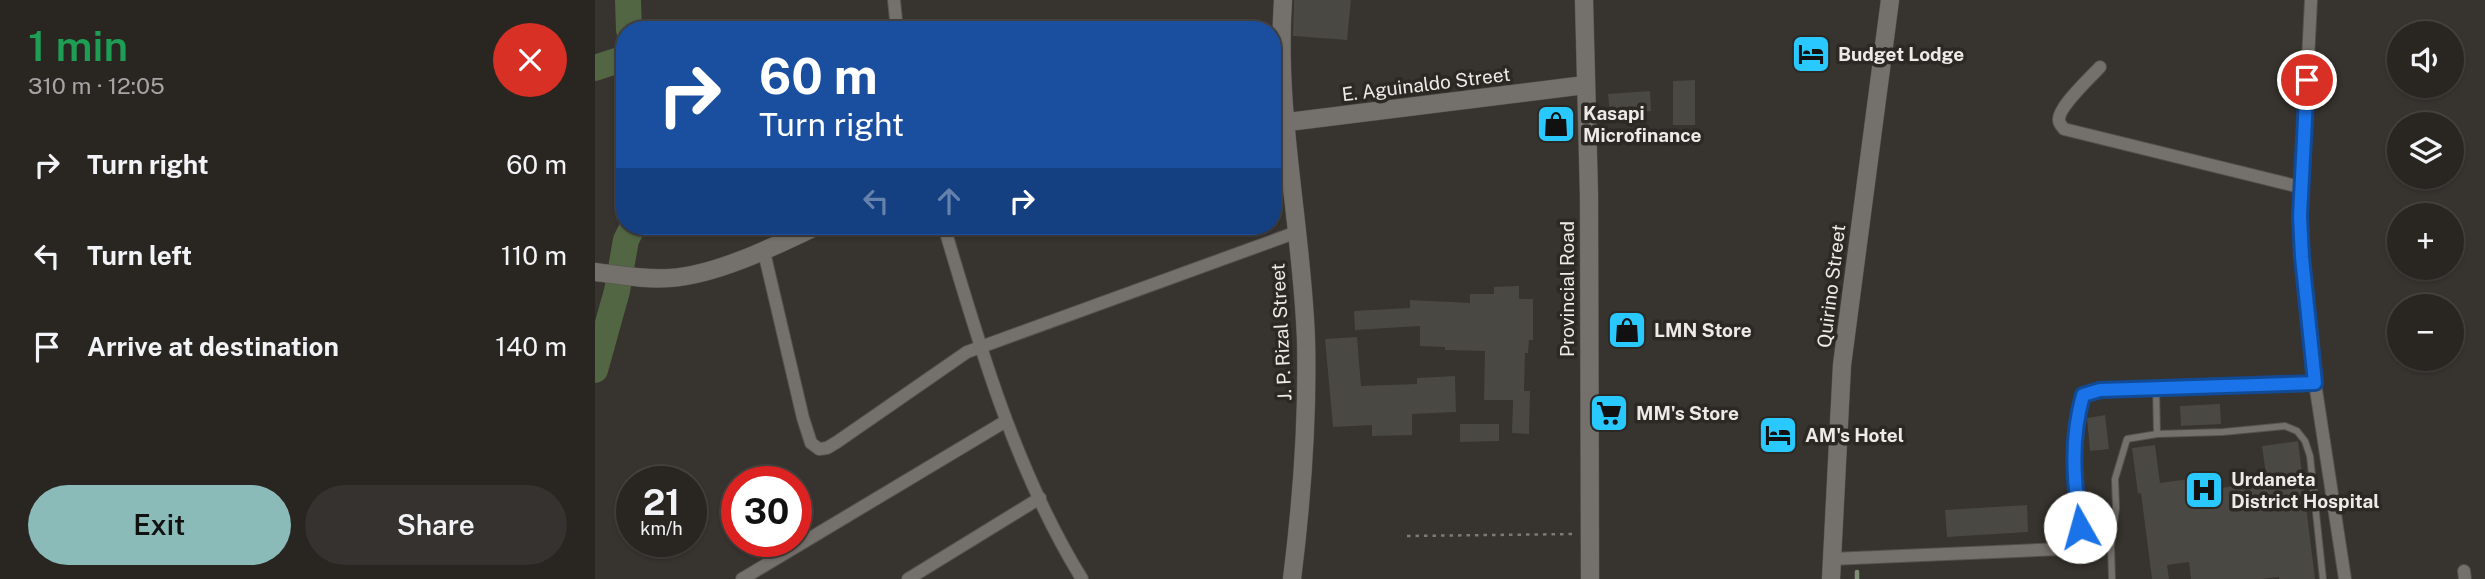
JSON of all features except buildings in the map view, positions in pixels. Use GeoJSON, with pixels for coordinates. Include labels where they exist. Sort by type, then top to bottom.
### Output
{"type":"FeatureCollection","features":[{"type":"Feature","properties":{"kind":"street"},"geometry":{"type":"LineString","coordinates":[[894,0],[896,21]]}},
{"type":"Feature","properties":{"kind":"street","name":"J. P. Rizal Street"},"geometry":{"type":"LineString","coordinates":[[1281,55],[1283,0]]}},
{"type":"Feature","properties":{"kind":"street","name":"Provincial Road"},"geometry":{"type":"LineString","coordinates":[[1584,0],[1589,195],[1590,579]]}},
{"type":"Feature","properties":{"kind":"street","name":"Quirino Street"},"geometry":{"type":"LineString","coordinates":[[1831,579],[1842,365],[1890,0]]}},
{"type":"Feature","properties":{"kind":"street"},"geometry":{"type":"LineString","coordinates":[[2311,0],[2301,187],[2302,257],[2315,383],[2345,579]]}},
{"type":"Feature","properties":{"kind":"street"},"geometry":{"type":"LineString","coordinates":[[2100,67],[2064,106],[2059,122],[2064,129],[2301,187]]}},
{"type":"Feature","properties":{"kind":"street","name":"E. Aguinaldo Street"},"geometry":{"type":"LineString","coordinates":[[1281,124],[1585,85]]}},
{"type":"Feature","properties":{"kind":"street","name":"J. P. Rizal Street"},"geometry":{"type":"LineString","coordinates":[[1281,136],[1297,232],[1306,339],[1305,454],[1292,579]]}},
{"type":"Feature","properties":{"kind":"street"},"geometry":{"type":"LineString","coordinates":[[764,252],[803,418],[811,443],[819,449],[837,442],[953,360],[980,346],[1297,232]]}},
{"type":"Feature","properties":{"kind":"street"},"geometry":{"type":"LineString","coordinates":[[595,272],[650,278],[686,276],[764,252],[799,235]]}},
{"type":"Feature","properties":{"kind":"street"},"geometry":{"type":"LineString","coordinates":[[947,235],[1006,421],[1039,498],[1080,578]]}},
{"type":"Feature","properties":{"kind":"street"},"geometry":{"type":"LineString","coordinates":[[1831,559],[2083,548],[2075,486],[2074,432],[2083,395],[2100,390],[2315,383]]}},
{"type":"Feature","properties":{"kind":"street"},"geometry":{"type":"LineString","coordinates":[[742,579],[1006,421]]}},
{"type":"Feature","properties":{"kind":"street"},"geometry":{"type":"LineString","coordinates":[[908,579],[1039,498]]}},
{"type":"Feature","properties":{"kind":"lane"},"geometry":{"type":"LineString","coordinates":[[2156,388],[2157,434]]}},
{"type":"Feature","properties":{"kind":"lane"},"geometry":{"type":"LineString","coordinates":[[2112,579],[2115,479],[2127,439],[2157,434],[2223,432],[2285,426],[2297,430],[2305,440],[2310,456],[2323,579]]}},
{"type":"Feature","properties":{"kind":"lane"},"geometry":{"type":"LineString","coordinates":[[2083,548],[2111,546]]}},
{"type":"Feature","properties":{"kind":"path"},"geometry":{"type":"LineString","coordinates":[[1407,536],[1589,534]]}},
{"type":"Feature","properties":{"kind":"waterway"},"geometry":{"type":"LineString","coordinates":[[628,0],[629,21]]}},
{"type":"Feature","properties":{"kind":"waterway"},"geometry":{"type":"LineString","coordinates":[[595,68],[616,61]]}},
{"type":"Feature","properties":{"kind":"waterway"},"geometry":{"type":"LineString","coordinates":[[595,370],[617,291],[628,235]]}},
{"type":"Feature","properties":{"kind":"waterway"},"geometry":{"type":"LineString","coordinates":[[1857,572],[1857,579]]}},
{"type":"Feature","properties":{"kind":"place","name":"Budget Lodge"},"geometry":{"type":"Point","coordinates":[1811,54]}},
{"type":"Feature","properties":{"kind":"place","name":"Kasapi Microfinance"},"geometry":{"type":"Point","coordinates":[1556,124]}},
{"type":"Feature","properties":{"kind":"place","name":"LMN Store"},"geometry":{"type":"Point","coordinates":[1627,330]}},
{"type":"Feature","properties":{"kind":"place","name":"MM's Store"},"geometry":{"type":"Point","coordinates":[1609,413]}},
{"type":"Feature","properties":{"kind":"place","name":"AM's Hotel"},"geometry":{"type":"Point","coordinates":[1778,435]}},
{"type":"Feature","properties":{"kind":"place","name":"Urdaneta District Hospital"},"geometry":{"type":"Point","coordinates":[2204,490]}},
{"type":"Feature","properties":{"kind":"route"},"geometry":{"type":"LineString","coordinates":[[2080,527],[2075,486],[2074,432],[2083,395],[2100,390],[2315,383],[2300,216],[2307,80]]}}]}
